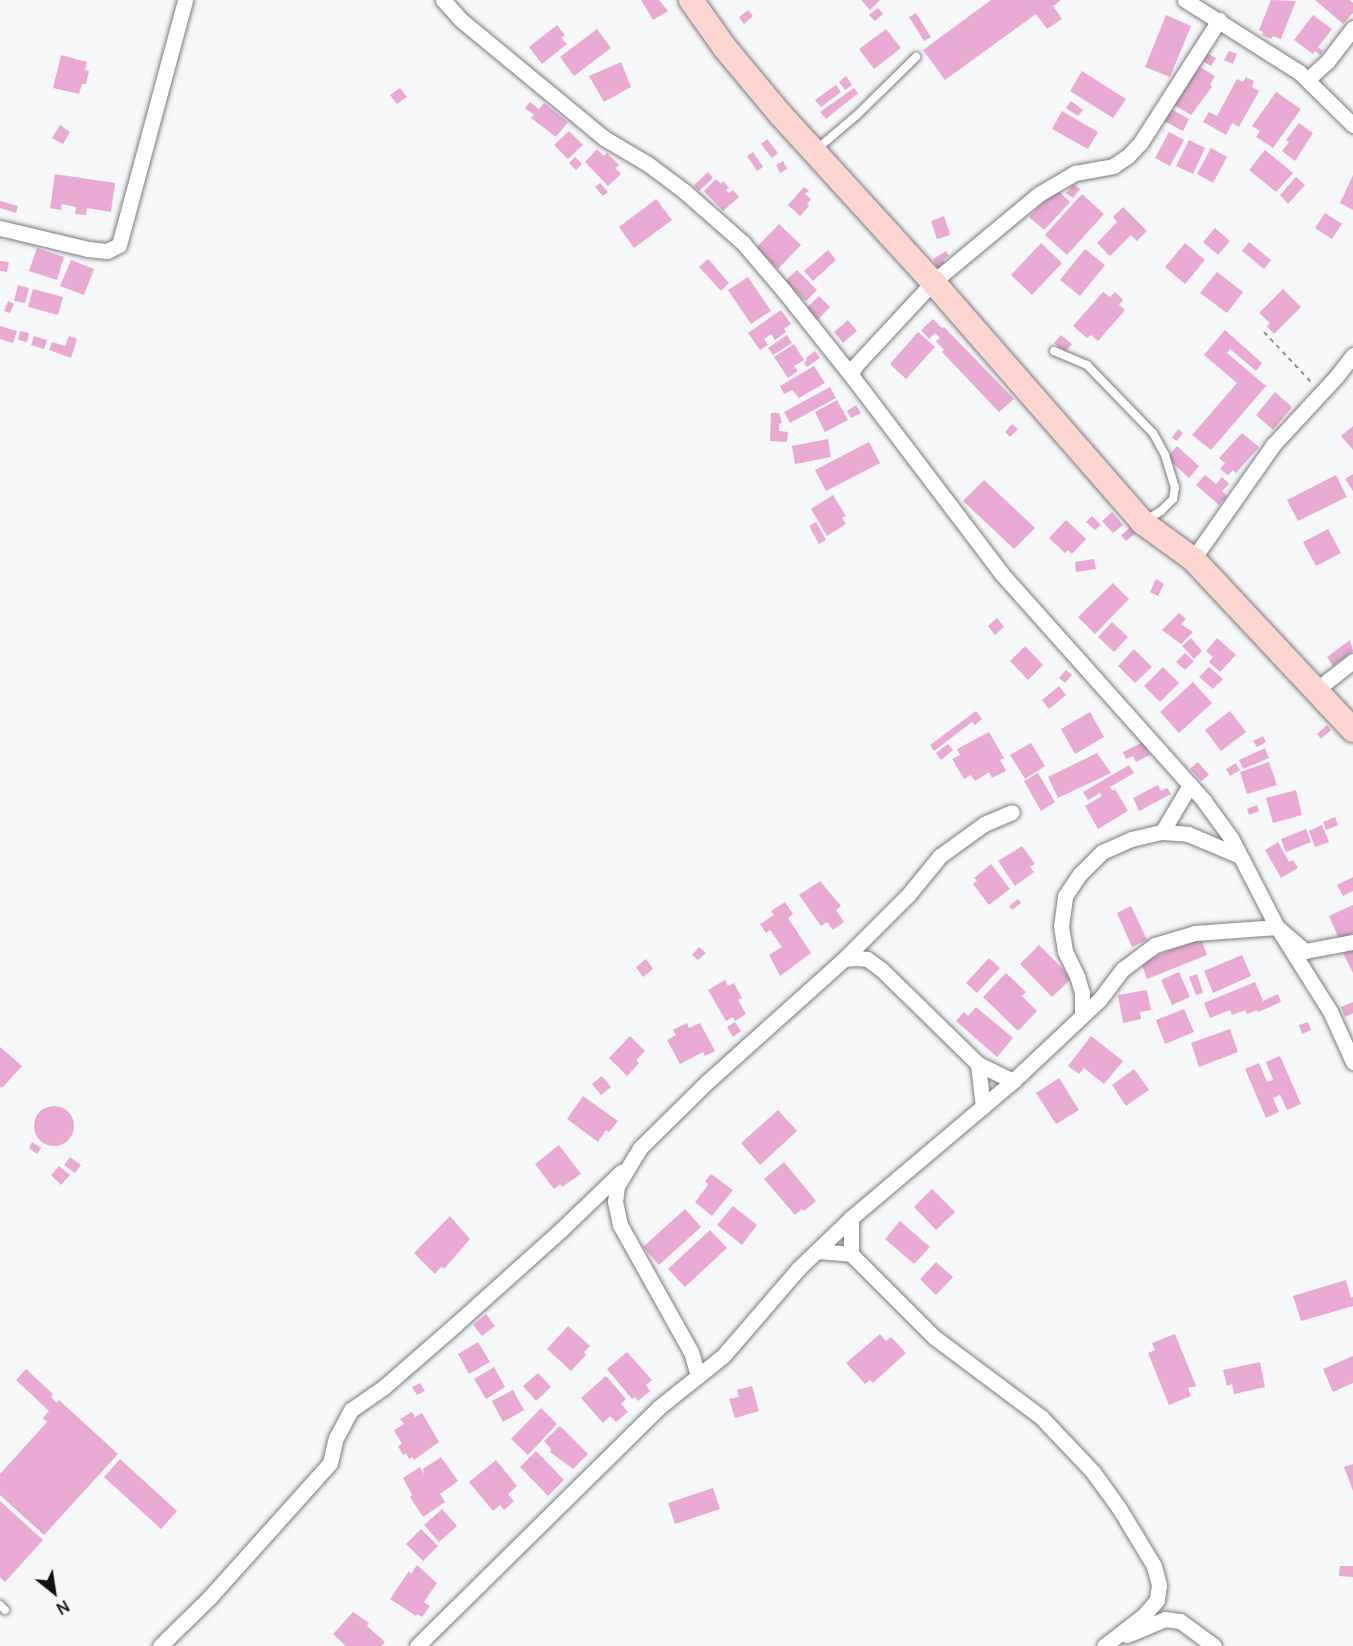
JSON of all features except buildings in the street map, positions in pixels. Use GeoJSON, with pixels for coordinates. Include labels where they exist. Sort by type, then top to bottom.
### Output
{"type":"FeatureCollection","features":[{"type":"Feature","properties":{"kind":"main road"},"geometry":{"type":"LineString","coordinates":[[691,0],[725,48],[813,152],[933,282],[1142,522],[1193,559],[1353,730]]}},
{"type":"Feature","properties":{"kind":"street"},"geometry":{"type":"LineString","coordinates":[[0,228],[88,249],[107,250],[119,245],[186,0]]}},
{"type":"Feature","properties":{"kind":"street"},"geometry":{"type":"LineString","coordinates":[[443,0],[469,26],[604,138],[648,164],[684,191],[743,243],[851,374],[1002,574],[1190,785],[1231,838],[1277,927],[1330,1011],[1353,1062]]}},
{"type":"Feature","properties":{"kind":"street"},"geometry":{"type":"LineString","coordinates":[[1185,0],[1308,79],[1342,117],[1353,125]]}},
{"type":"Feature","properties":{"kind":"street"},"geometry":{"type":"LineString","coordinates":[[851,374],[855,366],[933,282],[1039,194],[1076,173],[1113,166],[1128,156],[1141,142],[1219,20]]}},
{"type":"Feature","properties":{"kind":"street"},"geometry":{"type":"LineString","coordinates":[[1308,79],[1327,62],[1353,28]]}},
{"type":"Feature","properties":{"kind":"street"},"geometry":{"type":"LineString","coordinates":[[1193,559],[1274,445],[1321,393],[1348,375],[1353,355]]}},
{"type":"Feature","properties":{"kind":"street"},"geometry":{"type":"LineString","coordinates":[[1316,690],[1353,661]]}},
{"type":"Feature","properties":{"kind":"street"},"geometry":{"type":"LineString","coordinates":[[1162,832],[1190,785]]}},
{"type":"Feature","properties":{"kind":"street"},"geometry":{"type":"LineString","coordinates":[[160,1646],[209,1598],[330,1463],[336,1438],[351,1410],[384,1387],[563,1228],[627,1166],[666,1121],[844,959],[909,894],[940,856],[984,824],[1012,812]]}},
{"type":"Feature","properties":{"kind":"street"},"geometry":{"type":"LineString","coordinates":[[1082,1014],[1082,993],[1065,951],[1061,926],[1065,896],[1080,874],[1102,852],[1131,839],[1162,832],[1188,834],[1240,856]]}},
{"type":"Feature","properties":{"kind":"street"},"geometry":{"type":"LineString","coordinates":[[417,1646],[658,1408],[723,1356],[799,1268],[851,1218],[1013,1081],[1100,999],[1123,969],[1155,945],[1194,933],[1277,927],[1305,951],[1353,942]]}},
{"type":"Feature","properties":{"kind":"street"},"geometry":{"type":"LineString","coordinates":[[844,959],[867,959],[881,969],[978,1064],[1013,1081]]}},
{"type":"Feature","properties":{"kind":"street"},"geometry":{"type":"LineString","coordinates":[[978,1064],[983,1107]]}},
{"type":"Feature","properties":{"kind":"street"},"geometry":{"type":"LineString","coordinates":[[627,1166],[617,1186],[615,1202],[620,1225],[691,1353],[698,1376]]}},
{"type":"Feature","properties":{"kind":"street"},"geometry":{"type":"LineString","coordinates":[[851,1218],[851,1254]]}},
{"type":"Feature","properties":{"kind":"street"},"geometry":{"type":"LineString","coordinates":[[818,1251],[851,1254],[934,1337],[1041,1417],[1093,1472],[1119,1508],[1154,1566],[1159,1585],[1157,1600],[1143,1616],[1105,1646]]}},
{"type":"Feature","properties":{"kind":"street"},"geometry":{"type":"LineString","coordinates":[[1105,1646],[1165,1619],[1180,1621],[1214,1646]]}},
{"type":"Feature","properties":{"kind":"lane"},"geometry":{"type":"LineString","coordinates":[[813,152],[857,115],[916,57]]}},
{"type":"Feature","properties":{"kind":"lane"},"geometry":{"type":"LineString","coordinates":[[1054,351],[1087,365],[1153,433],[1165,455],[1175,487],[1173,499],[1161,511],[1142,522]]}},
{"type":"Feature","properties":{"kind":"path"},"geometry":{"type":"LineString","coordinates":[[1264,332],[1321,393]]}}]}
